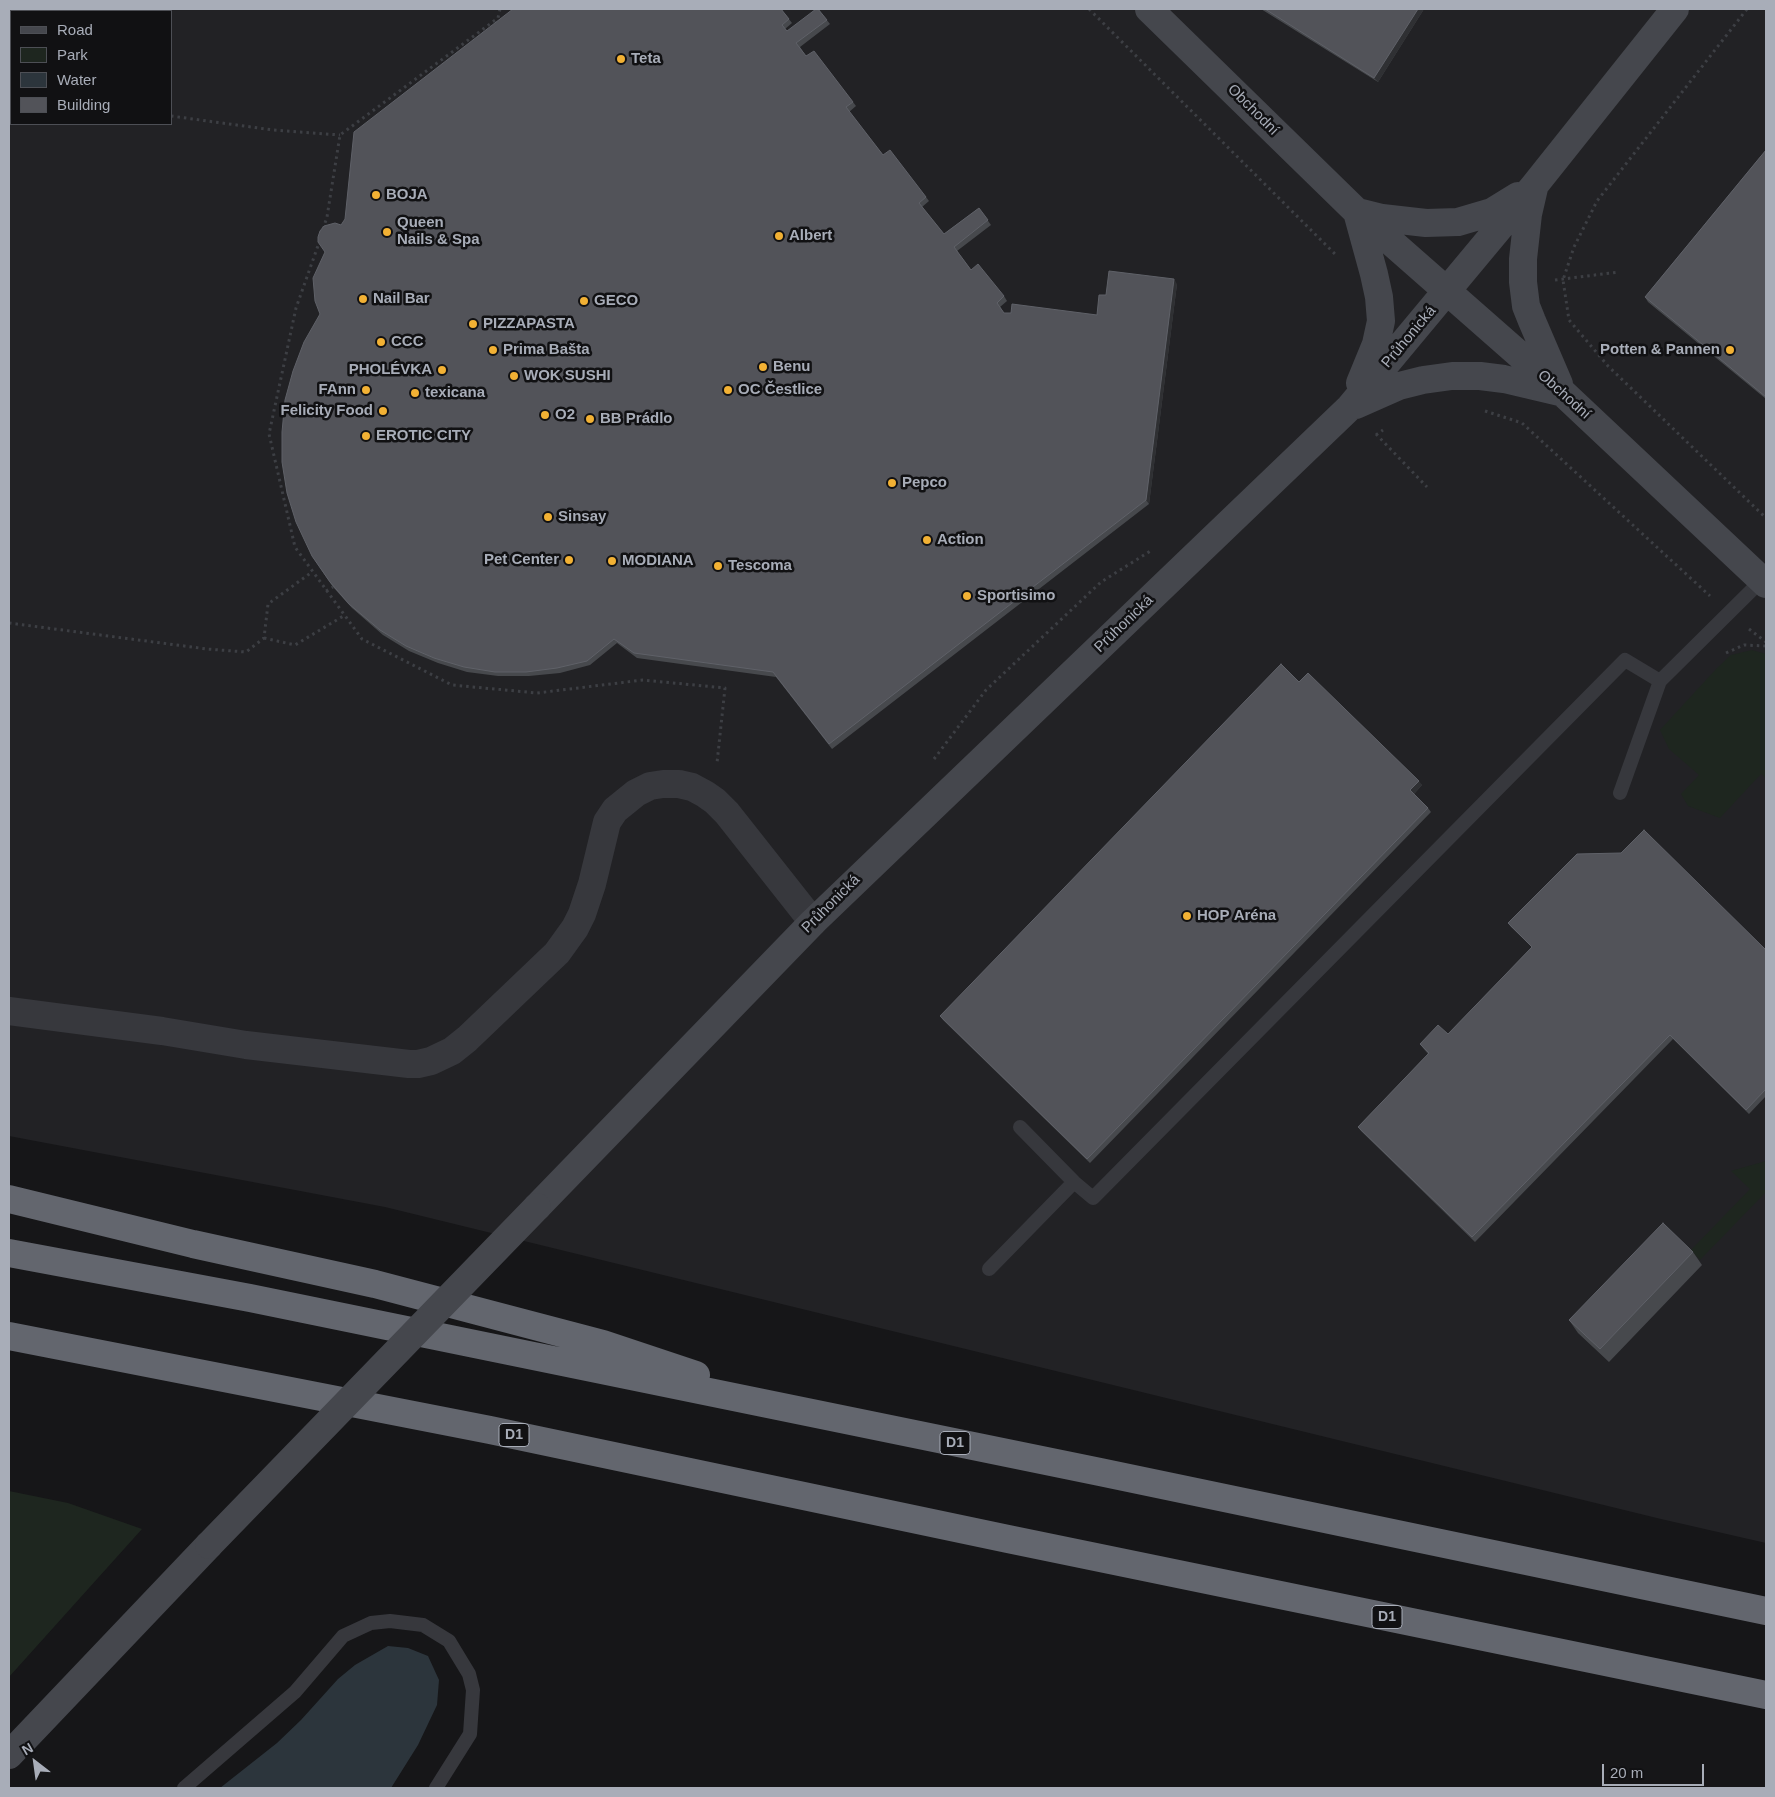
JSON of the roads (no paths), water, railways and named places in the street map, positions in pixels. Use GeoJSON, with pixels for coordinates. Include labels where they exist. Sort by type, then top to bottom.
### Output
{"type":"FeatureCollection","features":[{"type":"Feature","properties":{"kind":"highway"},"geometry":{"type":"LineString","coordinates":[[9,1199],[193,1244],[375,1284],[603,1344],[811,1413]]}},
{"type":"Feature","properties":{"kind":"highway","name":"D1"},"geometry":{"type":"LineString","coordinates":[[9,1252],[269,1302],[1766,1611]]}},
{"type":"Feature","properties":{"kind":"highway","name":"D1"},"geometry":{"type":"LineString","coordinates":[[9,1336],[490,1430],[1008,1539],[1766,1693]]}},
{"type":"Feature","properties":{"kind":"street","name":"Obchodní"},"geometry":{"type":"LineString","coordinates":[[1149,9],[1357,212],[1563,393],[1765,580]]}},
{"type":"Feature","properties":{"kind":"street","name":"Průhonická"},"geometry":{"type":"LineString","coordinates":[[9,1755],[209,1545],[813,922],[1350,407],[1534,186],[1675,9]]}},
{"type":"Feature","properties":{"kind":"street"},"geometry":{"type":"LineString","coordinates":[[1350,407],[1376,344],[1381,321],[1380,297],[1357,212],[1382,218],[1426,223],[1458,222],[1492,212],[1534,186]]}},
{"type":"Feature","properties":{"kind":"street"},"geometry":{"type":"LineString","coordinates":[[1534,186],[1522,259],[1526,306],[1563,393]]}},
{"type":"Feature","properties":{"kind":"street"},"geometry":{"type":"LineString","coordinates":[[1350,407],[1399,386],[1452,376],[1480,376],[1504,379],[1563,393]]}},
{"type":"Feature","properties":{"kind":"street"},"geometry":{"type":"LineString","coordinates":[[9,1011],[162,1031],[246,1045],[409,1064],[430,1061],[452,1051],[467,1039],[557,953],[575,928],[582,914],[592,884],[607,822],[616,810],[636,792],[650,786],[663,784],[679,784],[692,787],[715,801],[813,922]]}},
{"type":"Feature","properties":{"kind":"lane"},"geometry":{"type":"LineString","coordinates":[[1620,793],[1660,681],[1765,580]]}},
{"type":"Feature","properties":{"kind":"lane"},"geometry":{"type":"LineString","coordinates":[[1020,1126],[1074,1182],[1093,1198],[1625,660],[1660,681]]}},
{"type":"Feature","properties":{"kind":"lane"},"geometry":{"type":"LineString","coordinates":[[988,1269],[1074,1182]]}},
{"type":"Feature","properties":{"kind":"lane"},"geometry":{"type":"LineString","coordinates":[[184,1788],[294,1692],[343,1636],[371,1623],[390,1621],[422,1625],[449,1641],[469,1674],[474,1690],[470,1734],[436,1788]]}},
{"type":"Feature","properties":{"kind":"water"},"geometry":{"type":"Polygon","coordinates":[[[388,1646],[408,1648],[428,1656],[439,1680],[437,1705],[418,1745],[391,1788],[220,1788],[277,1743],[301,1720],[338,1679],[355,1665],[388,1646]]]}},
{"type":"Feature","properties":{"kind":"place","name":"Teta"},"geometry":{"type":"Point","coordinates":[621,59]}},
{"type":"Feature","properties":{"kind":"place","name":"BOJA"},"geometry":{"type":"Point","coordinates":[376,195]}},
{"type":"Feature","properties":{"kind":"place","name":"Queen Nails & Spa"},"geometry":{"type":"Point","coordinates":[387,232]}},
{"type":"Feature","properties":{"kind":"place","name":"Albert"},"geometry":{"type":"Point","coordinates":[779,236]}},
{"type":"Feature","properties":{"kind":"place","name":"Nail Bar"},"geometry":{"type":"Point","coordinates":[363,299]}},
{"type":"Feature","properties":{"kind":"place","name":"GECO"},"geometry":{"type":"Point","coordinates":[584,301]}},
{"type":"Feature","properties":{"kind":"place","name":"PIZZAPASTA"},"geometry":{"type":"Point","coordinates":[473,324]}},
{"type":"Feature","properties":{"kind":"place","name":"CCC"},"geometry":{"type":"Point","coordinates":[381,342]}},
{"type":"Feature","properties":{"kind":"place","name":"Prima Bašta"},"geometry":{"type":"Point","coordinates":[493,350]}},
{"type":"Feature","properties":{"kind":"place","name":"Potten & Pannen"},"geometry":{"type":"Point","coordinates":[1730,350]}},
{"type":"Feature","properties":{"kind":"place","name":"Benu"},"geometry":{"type":"Point","coordinates":[763,367]}},
{"type":"Feature","properties":{"kind":"place","name":"PHOLÉVKA"},"geometry":{"type":"Point","coordinates":[442,370]}},
{"type":"Feature","properties":{"kind":"place","name":"WOK SUSHI"},"geometry":{"type":"Point","coordinates":[514,376]}},
{"type":"Feature","properties":{"kind":"place","name":"FAnn"},"geometry":{"type":"Point","coordinates":[366,390]}},
{"type":"Feature","properties":{"kind":"place","name":"OC Čestlice"},"geometry":{"type":"Point","coordinates":[728,390]}},
{"type":"Feature","properties":{"kind":"place","name":"texicana"},"geometry":{"type":"Point","coordinates":[415,393]}},
{"type":"Feature","properties":{"kind":"place","name":"Felicity Food"},"geometry":{"type":"Point","coordinates":[383,411]}},
{"type":"Feature","properties":{"kind":"place","name":"O2"},"geometry":{"type":"Point","coordinates":[545,415]}},
{"type":"Feature","properties":{"kind":"place","name":"BB Prádlo"},"geometry":{"type":"Point","coordinates":[590,419]}},
{"type":"Feature","properties":{"kind":"place","name":"EROTIC CITY"},"geometry":{"type":"Point","coordinates":[366,436]}},
{"type":"Feature","properties":{"kind":"place","name":"Pepco"},"geometry":{"type":"Point","coordinates":[892,483]}},
{"type":"Feature","properties":{"kind":"place","name":"Sinsay"},"geometry":{"type":"Point","coordinates":[548,517]}},
{"type":"Feature","properties":{"kind":"place","name":"Action"},"geometry":{"type":"Point","coordinates":[927,540]}},
{"type":"Feature","properties":{"kind":"place","name":"Pet Center"},"geometry":{"type":"Point","coordinates":[569,560]}},
{"type":"Feature","properties":{"kind":"place","name":"MODIANA"},"geometry":{"type":"Point","coordinates":[612,561]}},
{"type":"Feature","properties":{"kind":"place","name":"Tescoma"},"geometry":{"type":"Point","coordinates":[718,566]}},
{"type":"Feature","properties":{"kind":"place","name":"Sportisimo"},"geometry":{"type":"Point","coordinates":[967,596]}},
{"type":"Feature","properties":{"kind":"place","name":"HOP Aréna"},"geometry":{"type":"Point","coordinates":[1187,916]}}]}
